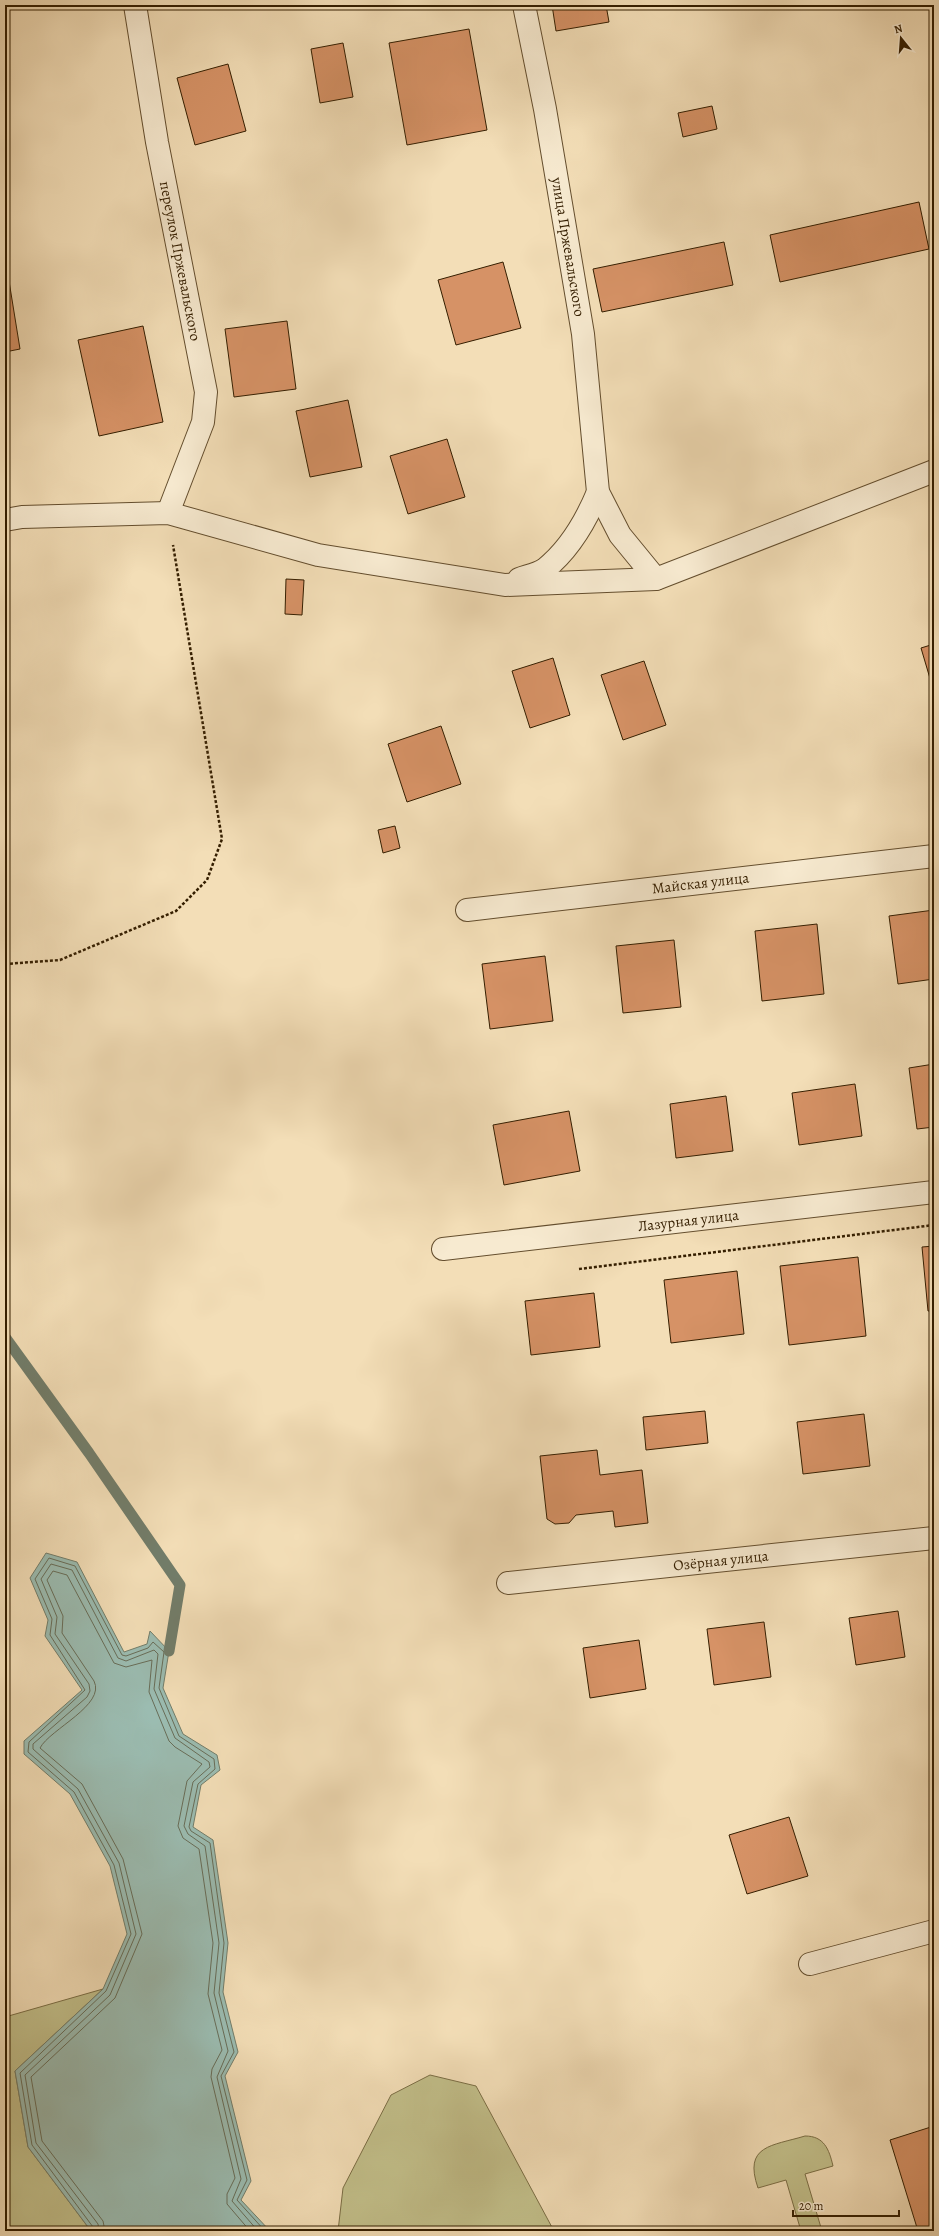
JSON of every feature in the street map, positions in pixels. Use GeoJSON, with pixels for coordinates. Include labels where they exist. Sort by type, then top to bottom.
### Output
{"type":"FeatureCollection","features":[{"type":"Feature","properties":{"kind":"street","name":"переулок Пржевальского"},"geometry":{"type":"LineString","coordinates":[[135,5],[157,142],[206,392],[203,422],[168,513]]}},
{"type":"Feature","properties":{"kind":"street","name":"улица Пржевальского"},"geometry":{"type":"LineString","coordinates":[[524,5],[545,109],[583,334],[598,492],[620,535],[656,580]]}},
{"type":"Feature","properties":{"kind":"street"},"geometry":{"type":"LineString","coordinates":[[5,520],[22,517],[168,513],[318,555],[505,585],[656,580],[934,471]]}},
{"type":"Feature","properties":{"kind":"street","name":"улица Пржевальского"},"geometry":{"type":"LineString","coordinates":[[505,585],[544,569],[568,546],[585,522],[598,492]]}},
{"type":"Feature","properties":{"kind":"street","name":"Майская улица"},"geometry":{"type":"LineString","coordinates":[[467,910],[934,856]]}},
{"type":"Feature","properties":{"kind":"street","name":"Лазурная улица"},"geometry":{"type":"LineString","coordinates":[[443,1250],[934,1192]]}},
{"type":"Feature","properties":{"kind":"street","name":"Озёрная улица"},"geometry":{"type":"LineString","coordinates":[[508,1584],[934,1538]]}},
{"type":"Feature","properties":{"kind":"street"},"geometry":{"type":"LineString","coordinates":[[810,1964],[934,1931]]}},
{"type":"Feature","properties":{"kind":"path"},"geometry":{"type":"LineString","coordinates":[[5,964],[60,960],[176,911],[207,880],[222,840],[168,513]]}},
{"type":"Feature","properties":{"kind":"path"},"geometry":{"type":"LineString","coordinates":[[579,1269],[934,1225]]}},
{"type":"Feature","properties":{"kind":"shaded area"},"geometry":{"type":"Polygon","coordinates":[[[103,1989],[15,2071],[28,2147],[91,2231],[5,2231],[5,2017],[103,1989]]]}},
{"type":"Feature","properties":{"kind":"shaded area"},"geometry":{"type":"Polygon","coordinates":[[[430,2075],[476,2086],[554,2231],[338,2231],[343,2188],[391,2095],[430,2075]]]}},
{"type":"Feature","properties":{"kind":"shaded area"},"geometry":{"type":"Polygon","coordinates":[[[805,2136],[817,2138],[825,2145],[830,2154],[833,2166],[805,2174],[822,2231],[801,2231],[786,2180],[758,2188],[754,2174],[754,2163],[758,2155],[764,2150],[782,2142],[805,2136]]]}},
{"type":"Feature","properties":{"kind":"water"},"geometry":{"type":"Polygon","coordinates":[[[46,1553],[77,1562],[124,1652],[147,1644],[150,1631],[169,1651],[163,1688],[183,1734],[217,1755],[220,1770],[201,1785],[193,1827],[213,1840],[228,1943],[223,1992],[238,2052],[225,2076],[251,2181],[241,2200],[270,2231],[91,2231],[28,2147],[15,2071],[103,1989],[127,1934],[110,1866],[70,1794],[24,1754],[24,1741],[82,1690],[45,1636],[48,1620],[30,1578],[46,1553]]]}},
{"type":"Feature","properties":{"kind":"building"},"geometry":{"type":"Polygon","coordinates":[[[552,5],[606,5],[609,22],[556,31],[552,5]]]}},
{"type":"Feature","properties":{"kind":"building"},"geometry":{"type":"Polygon","coordinates":[[[469,29],[487,130],[407,145],[389,43],[469,29]]]}},
{"type":"Feature","properties":{"kind":"building"},"geometry":{"type":"Polygon","coordinates":[[[343,43],[353,97],[320,103],[311,49],[343,43]]]}},
{"type":"Feature","properties":{"kind":"building"},"geometry":{"type":"Polygon","coordinates":[[[228,64],[246,131],[195,145],[177,78],[228,64]]]}},
{"type":"Feature","properties":{"kind":"building"},"geometry":{"type":"Polygon","coordinates":[[[712,106],[717,129],[683,137],[678,113],[712,106]]]}},
{"type":"Feature","properties":{"kind":"building"},"geometry":{"type":"Polygon","coordinates":[[[919,202],[929,249],[780,282],[770,235],[919,202]]]}},
{"type":"Feature","properties":{"kind":"building"},"geometry":{"type":"Polygon","coordinates":[[[724,242],[733,285],[602,312],[593,269],[724,242]]]}},
{"type":"Feature","properties":{"kind":"building"},"geometry":{"type":"Polygon","coordinates":[[[503,262],[521,328],[456,345],[438,280],[503,262]]]}},
{"type":"Feature","properties":{"kind":"building"},"geometry":{"type":"Polygon","coordinates":[[[5,281],[9,281],[20,349],[5,352],[5,281]]]}},
{"type":"Feature","properties":{"kind":"building"},"geometry":{"type":"Polygon","coordinates":[[[287,321],[296,389],[234,397],[225,329],[287,321]]]}},
{"type":"Feature","properties":{"kind":"building"},"geometry":{"type":"Polygon","coordinates":[[[143,326],[163,422],[99,436],[78,340],[143,326]]]}},
{"type":"Feature","properties":{"kind":"building"},"geometry":{"type":"Polygon","coordinates":[[[348,400],[362,467],[310,477],[296,411],[348,400]]]}},
{"type":"Feature","properties":{"kind":"building"},"geometry":{"type":"Polygon","coordinates":[[[447,439],[465,497],[408,514],[390,456],[447,439]]]}},
{"type":"Feature","properties":{"kind":"building"},"geometry":{"type":"Polygon","coordinates":[[[286,579],[304,580],[302,615],[285,614],[286,579]]]}},
{"type":"Feature","properties":{"kind":"building"},"geometry":{"type":"Polygon","coordinates":[[[934,644],[934,692],[921,648],[934,644]]]}},
{"type":"Feature","properties":{"kind":"building"},"geometry":{"type":"Polygon","coordinates":[[[553,658],[570,715],[530,728],[512,671],[553,658]]]}},
{"type":"Feature","properties":{"kind":"building"},"geometry":{"type":"Polygon","coordinates":[[[644,661],[666,725],[623,740],[601,675],[644,661]]]}},
{"type":"Feature","properties":{"kind":"building"},"geometry":{"type":"Polygon","coordinates":[[[441,726],[461,784],[407,802],[388,744],[441,726]]]}},
{"type":"Feature","properties":{"kind":"building"},"geometry":{"type":"Polygon","coordinates":[[[395,826],[400,848],[383,853],[378,830],[395,826]]]}},
{"type":"Feature","properties":{"kind":"building"},"geometry":{"type":"Polygon","coordinates":[[[934,910],[934,979],[898,984],[889,916],[934,910]]]}},
{"type":"Feature","properties":{"kind":"building"},"geometry":{"type":"Polygon","coordinates":[[[817,924],[824,994],[762,1001],[755,931],[817,924]]]}},
{"type":"Feature","properties":{"kind":"building"},"geometry":{"type":"Polygon","coordinates":[[[674,940],[681,1007],[623,1013],[616,946],[674,940]]]}},
{"type":"Feature","properties":{"kind":"building"},"geometry":{"type":"Polygon","coordinates":[[[545,956],[553,1021],[490,1029],[482,964],[545,956]]]}},
{"type":"Feature","properties":{"kind":"building"},"geometry":{"type":"Polygon","coordinates":[[[934,1064],[934,1127],[917,1129],[909,1068],[934,1064]]]}},
{"type":"Feature","properties":{"kind":"building"},"geometry":{"type":"Polygon","coordinates":[[[855,1084],[862,1136],[799,1145],[792,1093],[855,1084]]]}},
{"type":"Feature","properties":{"kind":"building"},"geometry":{"type":"Polygon","coordinates":[[[726,1096],[733,1151],[676,1158],[670,1104],[726,1096]]]}},
{"type":"Feature","properties":{"kind":"building"},"geometry":{"type":"Polygon","coordinates":[[[569,1111],[580,1171],[504,1185],[493,1125],[569,1111]]]}},
{"type":"Feature","properties":{"kind":"building"},"geometry":{"type":"Polygon","coordinates":[[[934,1246],[934,1311],[928,1311],[922,1247],[934,1246]]]}},
{"type":"Feature","properties":{"kind":"building"},"geometry":{"type":"Polygon","coordinates":[[[858,1257],[866,1336],[789,1345],[780,1266],[858,1257]]]}},
{"type":"Feature","properties":{"kind":"building"},"geometry":{"type":"Polygon","coordinates":[[[737,1271],[744,1334],[671,1343],[664,1280],[737,1271]]]}},
{"type":"Feature","properties":{"kind":"building"},"geometry":{"type":"Polygon","coordinates":[[[594,1293],[600,1347],[531,1355],[525,1301],[594,1293]]]}},
{"type":"Feature","properties":{"kind":"building"},"geometry":{"type":"Polygon","coordinates":[[[705,1411],[708,1443],[646,1450],[643,1417],[705,1411]]]}},
{"type":"Feature","properties":{"kind":"building"},"geometry":{"type":"Polygon","coordinates":[[[864,1414],[870,1466],[803,1474],[797,1422],[864,1414]]]}},
{"type":"Feature","properties":{"kind":"building"},"geometry":{"type":"Polygon","coordinates":[[[597,1450],[600,1475],[642,1470],[648,1523],[615,1527],[613,1511],[576,1515],[569,1523],[555,1524],[547,1519],[540,1456],[597,1450]]]}},
{"type":"Feature","properties":{"kind":"building"},"geometry":{"type":"Polygon","coordinates":[[[898,1611],[905,1657],[856,1665],[849,1618],[898,1611]]]}},
{"type":"Feature","properties":{"kind":"building"},"geometry":{"type":"Polygon","coordinates":[[[764,1622],[771,1677],[714,1685],[707,1629],[764,1622]]]}},
{"type":"Feature","properties":{"kind":"building"},"geometry":{"type":"Polygon","coordinates":[[[639,1640],[646,1689],[590,1698],[583,1648],[639,1640]]]}},
{"type":"Feature","properties":{"kind":"building"},"geometry":{"type":"Polygon","coordinates":[[[789,1817],[808,1876],[747,1894],[729,1835],[789,1817]]]}},
{"type":"Feature","properties":{"kind":"building"},"geometry":{"type":"Polygon","coordinates":[[[934,2126],[934,2231],[918,2231],[890,2140],[934,2126]]]}},
{"type":"Feature","properties":{"kind":"waterway"},"geometry":{"type":"LineString","coordinates":[[5,1337],[89,1453],[180,1585],[169,1651]]}}]}
